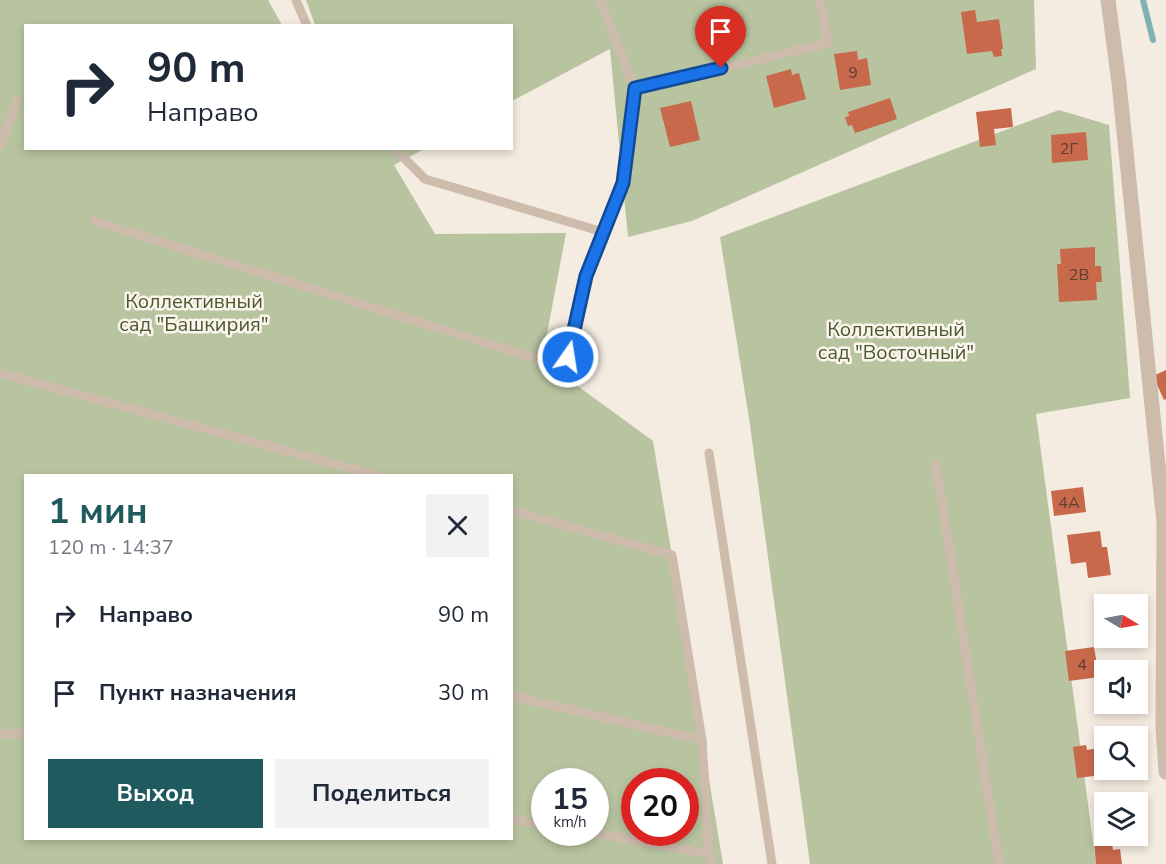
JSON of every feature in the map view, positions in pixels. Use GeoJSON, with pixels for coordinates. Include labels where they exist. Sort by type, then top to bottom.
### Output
{"type":"FeatureCollection","features":[{"type":"Feature","properties":{"kind":"street"},"geometry":{"type":"LineString","coordinates":[[1108,0],[1119,83],[1165,522],[1163,727],[1166,772]]}},
{"type":"Feature","properties":{"kind":"lane"},"geometry":{"type":"LineString","coordinates":[[296,0],[306,24]]}},
{"type":"Feature","properties":{"kind":"lane"},"geometry":{"type":"LineString","coordinates":[[94,221],[542,360],[568,357],[586,276],[623,183],[635,88],[600,0]]}},
{"type":"Feature","properties":{"kind":"lane"},"geometry":{"type":"LineString","coordinates":[[635,88],[828,43],[820,0]]}},
{"type":"Feature","properties":{"kind":"lane"},"geometry":{"type":"LineString","coordinates":[[0,146],[17,101]]}},
{"type":"Feature","properties":{"kind":"lane"},"geometry":{"type":"LineString","coordinates":[[396,150],[425,179],[603,232]]}},
{"type":"Feature","properties":{"kind":"lane"},"geometry":{"type":"LineString","coordinates":[[0,373],[372,474]]}},
{"type":"Feature","properties":{"kind":"lane"},"geometry":{"type":"LineString","coordinates":[[709,453],[772,864]]}},
{"type":"Feature","properties":{"kind":"lane"},"geometry":{"type":"LineString","coordinates":[[936,464],[999,864]]}},
{"type":"Feature","properties":{"kind":"lane"},"geometry":{"type":"LineString","coordinates":[[513,511],[672,555],[702,740],[709,854],[712,864]]}},
{"type":"Feature","properties":{"kind":"lane"},"geometry":{"type":"LineString","coordinates":[[513,696],[702,740]]}},
{"type":"Feature","properties":{"kind":"lane"},"geometry":{"type":"LineString","coordinates":[[0,734],[24,733]]}},
{"type":"Feature","properties":{"kind":"lane"},"geometry":{"type":"LineString","coordinates":[[513,819],[531,823]]}},
{"type":"Feature","properties":{"kind":"lane"},"geometry":{"type":"LineString","coordinates":[[609,836],[709,854]]}},
{"type":"Feature","properties":{"kind":"green space","name":"Коллективный сад \"Башкирия\""},"geometry":{"type":"Polygon","coordinates":[[[0,0],[268,0],[281,24],[24,24],[24,150],[422,150],[394,165],[435,234],[566,233],[542,360],[653,441],[723,864],[0,864],[0,0]]]}},
{"type":"Feature","properties":{"kind":"green space"},"geometry":{"type":"Polygon","coordinates":[[[306,0],[1034,0],[1036,69],[692,221],[628,237],[610,49],[513,100],[513,24],[315,24],[306,0]]]}},
{"type":"Feature","properties":{"kind":"green space","name":"Коллективный сад \"Восточный\""},"geometry":{"type":"Polygon","coordinates":[[[1059,110],[1109,125],[1130,398],[1036,414],[1096,864],[810,864],[749,418],[720,237],[1059,110]]]}},
{"type":"Feature","properties":{"kind":"building"},"geometry":{"type":"Polygon","coordinates":[[[975,10],[977,22],[999,19],[1002,56],[994,57],[992,51],[967,54],[961,12],[975,10]]]}},
{"type":"Feature","properties":{"kind":"building"},"geometry":{"type":"Polygon","coordinates":[[[857,51],[858,60],[867,58],[871,85],[840,90],[834,54],[857,51]]]}},
{"type":"Feature","properties":{"kind":"building"},"geometry":{"type":"Polygon","coordinates":[[[791,69],[792,75],[799,73],[806,99],[774,108],[766,76],[791,69]]]}},
{"type":"Feature","properties":{"kind":"building"},"geometry":{"type":"Polygon","coordinates":[[[890,98],[897,119],[855,133],[852,125],[848,126],[845,117],[849,116],[848,112],[890,98]]]}},
{"type":"Feature","properties":{"kind":"building"},"geometry":{"type":"Polygon","coordinates":[[[691,101],[700,140],[670,147],[660,108],[691,101]]]}},
{"type":"Feature","properties":{"kind":"building"},"geometry":{"type":"Polygon","coordinates":[[[1011,108],[1013,127],[994,129],[996,145],[980,147],[976,112],[1011,108]]]}},
{"type":"Feature","properties":{"kind":"building"},"geometry":{"type":"Polygon","coordinates":[[[1086,132],[1088,160],[1052,163],[1051,135],[1086,132]]]}},
{"type":"Feature","properties":{"kind":"building"},"geometry":{"type":"Polygon","coordinates":[[[1095,247],[1095,266],[1101,266],[1102,282],[1096,282],[1097,300],[1059,302],[1057,264],[1061,264],[1060,249],[1095,247]]]}},
{"type":"Feature","properties":{"kind":"building"},"geometry":{"type":"Polygon","coordinates":[[[1166,370],[1166,399],[1164,400],[1153,376],[1166,370]]]}},
{"type":"Feature","properties":{"kind":"building"},"geometry":{"type":"Polygon","coordinates":[[[1083,487],[1086,512],[1054,516],[1051,491],[1083,487]]]}},
{"type":"Feature","properties":{"kind":"building"},"geometry":{"type":"Polygon","coordinates":[[[1100,531],[1102,547],[1107,547],[1111,575],[1088,578],[1086,562],[1071,564],[1067,535],[1100,531]]]}},
{"type":"Feature","properties":{"kind":"building"},"geometry":{"type":"Polygon","coordinates":[[[1094,647],[1096,660],[1094,660],[1094,678],[1069,681],[1065,651],[1094,647]]]}},
{"type":"Feature","properties":{"kind":"building"},"geometry":{"type":"Polygon","coordinates":[[[1086,745],[1087,750],[1094,749],[1094,776],[1077,778],[1073,747],[1086,745]]]}},
{"type":"Feature","properties":{"kind":"building"},"geometry":{"type":"Polygon","coordinates":[[[1094,846],[1112,846],[1113,850],[1120,849],[1122,864],[1096,864],[1094,846]]]}},
{"type":"Feature","properties":{"kind":"waterway"},"geometry":{"type":"LineString","coordinates":[[1143,0],[1153,40]]}},
{"type":"Feature","properties":{"kind":"route"},"geometry":{"type":"LineString","coordinates":[[568,357],[586,276],[623,183],[635,88],[721,68]]}}]}
